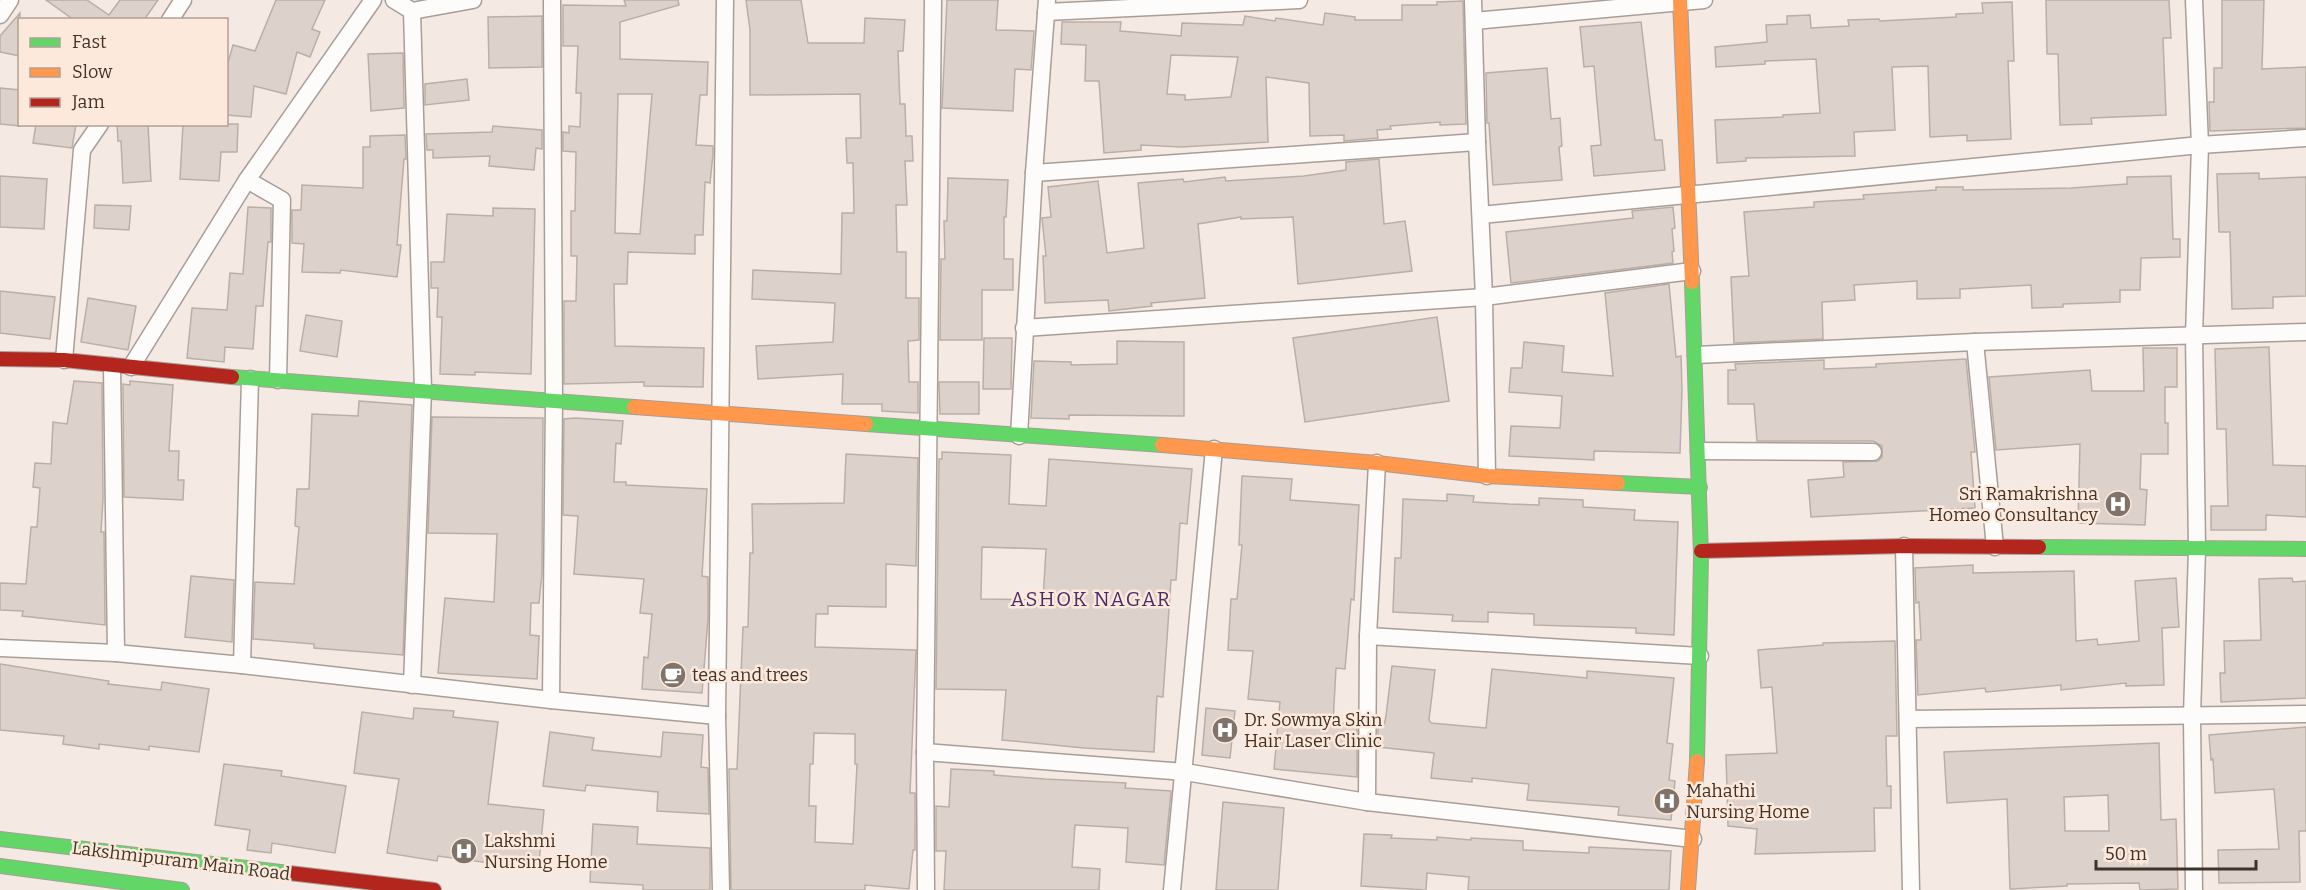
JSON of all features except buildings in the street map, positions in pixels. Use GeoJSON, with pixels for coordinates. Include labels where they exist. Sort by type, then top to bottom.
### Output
{"type":"FeatureCollection","features":[{"type":"Feature","properties":{"kind":"street"},"geometry":{"type":"LineString","coordinates":[[0,15],[10,0]]}},
{"type":"Feature","properties":{"kind":"street"},"geometry":{"type":"LineString","coordinates":[[171,18],[183,0]]}},
{"type":"Feature","properties":{"kind":"street"},"geometry":{"type":"LineString","coordinates":[[131,367],[247,180],[373,0]]}},
{"type":"Feature","properties":{"kind":"street"},"geometry":{"type":"LineString","coordinates":[[394,0],[412,11],[473,0]]}},
{"type":"Feature","properties":{"kind":"street"},"geometry":{"type":"LineString","coordinates":[[550,700],[554,401],[552,0]]}},
{"type":"Feature","properties":{"kind":"street"},"geometry":{"type":"LineString","coordinates":[[721,890],[717,716],[725,0]]}},
{"type":"Feature","properties":{"kind":"street"},"geometry":{"type":"LineString","coordinates":[[926,890],[925,752],[933,0]]}},
{"type":"Feature","properties":{"kind":"street"},"geometry":{"type":"LineString","coordinates":[[1019,436],[1034,173],[1047,6],[1299,0]]}},
{"type":"Feature","properties":{"kind":"street"},"geometry":{"type":"LineString","coordinates":[[1473,0],[1484,297],[1487,476]]}},
{"type":"Feature","properties":{"kind":"street"},"geometry":{"type":"LineString","coordinates":[[1474,21],[1704,0]]}},
{"type":"Feature","properties":{"kind":"street"},"geometry":{"type":"LineString","coordinates":[[2194,0],[2200,145],[2194,336],[2197,549],[2192,716],[2194,890]]}},
{"type":"Feature","properties":{"kind":"street"},"geometry":{"type":"LineString","coordinates":[[1680,1],[1696,355],[1701,551],[1700,656],[1693,838],[1688,890]]}},
{"type":"Feature","properties":{"kind":"street"},"geometry":{"type":"LineString","coordinates":[[412,11],[423,390],[412,686]]}},
{"type":"Feature","properties":{"kind":"street"},"geometry":{"type":"LineString","coordinates":[[64,360],[82,150],[99,126]]}},
{"type":"Feature","properties":{"kind":"street"},"geometry":{"type":"LineString","coordinates":[[1481,215],[2200,145],[2306,138]]}},
{"type":"Feature","properties":{"kind":"street"},"geometry":{"type":"LineString","coordinates":[[1034,173],[1477,142]]}},
{"type":"Feature","properties":{"kind":"street"},"geometry":{"type":"LineString","coordinates":[[247,180],[282,200],[278,380]]}},
{"type":"Feature","properties":{"kind":"street"},"geometry":{"type":"LineString","coordinates":[[1024,328],[1484,297],[1692,271]]}},
{"type":"Feature","properties":{"kind":"street"},"geometry":{"type":"LineString","coordinates":[[1696,355],[1976,342],[2306,332]]}},
{"type":"Feature","properties":{"kind":"street"},"geometry":{"type":"LineString","coordinates":[[1976,342],[1995,547]]}},
{"type":"Feature","properties":{"kind":"street"},"geometry":{"type":"LineString","coordinates":[[0,359],[64,360],[250,379],[1214,449],[1377,462],[1487,476],[1700,487]]}},
{"type":"Feature","properties":{"kind":"street"},"geometry":{"type":"LineString","coordinates":[[112,366],[117,653]]}},
{"type":"Feature","properties":{"kind":"street"},"geometry":{"type":"LineString","coordinates":[[242,665],[250,379]]}},
{"type":"Feature","properties":{"kind":"street"},"geometry":{"type":"LineString","coordinates":[[1172,890],[1214,449]]}},
{"type":"Feature","properties":{"kind":"street"},"geometry":{"type":"LineString","coordinates":[[1699,451],[1873,452]]}},
{"type":"Feature","properties":{"kind":"street"},"geometry":{"type":"LineString","coordinates":[[1367,802],[1368,636],[1377,462]]}},
{"type":"Feature","properties":{"kind":"street"},"geometry":{"type":"LineString","coordinates":[[1701,551],[1904,546],[2306,549]]}},
{"type":"Feature","properties":{"kind":"street"},"geometry":{"type":"LineString","coordinates":[[1904,546],[1911,890]]}},
{"type":"Feature","properties":{"kind":"street"},"geometry":{"type":"LineString","coordinates":[[1368,636],[1700,656]]}},
{"type":"Feature","properties":{"kind":"street"},"geometry":{"type":"LineString","coordinates":[[0,648],[117,653],[242,665],[412,686],[717,716]]}},
{"type":"Feature","properties":{"kind":"street"},"geometry":{"type":"LineString","coordinates":[[1909,719],[2306,714]]}},
{"type":"Feature","properties":{"kind":"street"},"geometry":{"type":"LineString","coordinates":[[925,752],[1185,772],[1367,802],[1693,838]]}},
{"type":"Feature","properties":{"kind":"street","name":"Lakshmipuram Main Road"},"geometry":{"type":"LineString","coordinates":[[0,839],[434,890]]}},
{"type":"Feature","properties":{"kind":"street","name":"Lakshmipuram Main Road"},"geometry":{"type":"LineString","coordinates":[[0,866],[182,890]]}},
{"type":"Feature","properties":{"kind":"traffic: fast"},"geometry":{"type":"LineString","coordinates":[[1692,282],[1701,556],[1697,761]]}},
{"type":"Feature","properties":{"kind":"traffic: fast"},"geometry":{"type":"LineString","coordinates":[[232,377],[634,407]]}},
{"type":"Feature","properties":{"kind":"traffic: fast"},"geometry":{"type":"LineString","coordinates":[[866,424],[1162,445]]}},
{"type":"Feature","properties":{"kind":"traffic: fast"},"geometry":{"type":"LineString","coordinates":[[1618,483],[1700,487]]}},
{"type":"Feature","properties":{"kind":"traffic: fast"},"geometry":{"type":"LineString","coordinates":[[2039,547],[2306,549]]}},
{"type":"Feature","properties":{"kind":"traffic: fast"},"geometry":{"type":"LineString","coordinates":[[0,839],[289,873]]}},
{"type":"Feature","properties":{"kind":"traffic: fast"},"geometry":{"type":"LineString","coordinates":[[0,866],[182,890]]}},
{"type":"Feature","properties":{"kind":"traffic: slow"},"geometry":{"type":"LineString","coordinates":[[1680,0],[1692,282]]}},
{"type":"Feature","properties":{"kind":"traffic: slow"},"geometry":{"type":"LineString","coordinates":[[634,407],[866,424]]}},
{"type":"Feature","properties":{"kind":"traffic: slow"},"geometry":{"type":"LineString","coordinates":[[1162,445],[1377,463],[1487,476],[1618,483]]}},
{"type":"Feature","properties":{"kind":"traffic: slow"},"geometry":{"type":"LineString","coordinates":[[1688,890],[1697,761]]}},
{"type":"Feature","properties":{"kind":"traffic: jam"},"geometry":{"type":"LineString","coordinates":[[0,359],[64,360],[232,377]]}},
{"type":"Feature","properties":{"kind":"traffic: jam"},"geometry":{"type":"LineString","coordinates":[[1701,551],[1904,546],[2039,547]]}},
{"type":"Feature","properties":{"kind":"traffic: jam"},"geometry":{"type":"LineString","coordinates":[[289,873],[434,890]]}},
{"type":"Feature","properties":{"kind":"place","name":"Sri Ramakrishna Homeo Consultancy"},"geometry":{"type":"Point","coordinates":[2118,504]}},
{"type":"Feature","properties":{"kind":"place","name":"teas and trees"},"geometry":{"type":"Point","coordinates":[673,675]}},
{"type":"Feature","properties":{"kind":"place","name":"Dr. Sowmya Skin Hair Laser Clinic"},"geometry":{"type":"Point","coordinates":[1225,730]}},
{"type":"Feature","properties":{"kind":"place","name":"Mahathi Nursing Home"},"geometry":{"type":"Point","coordinates":[1667,801]}},
{"type":"Feature","properties":{"kind":"place","name":"Lakshmi Nursing Home"},"geometry":{"type":"Point","coordinates":[464,851]}},
{"type":"Feature","properties":{"kind":"district","name":"ASHOK NAGAR"},"geometry":{"type":"Point","coordinates":[1091,599]}}]}
